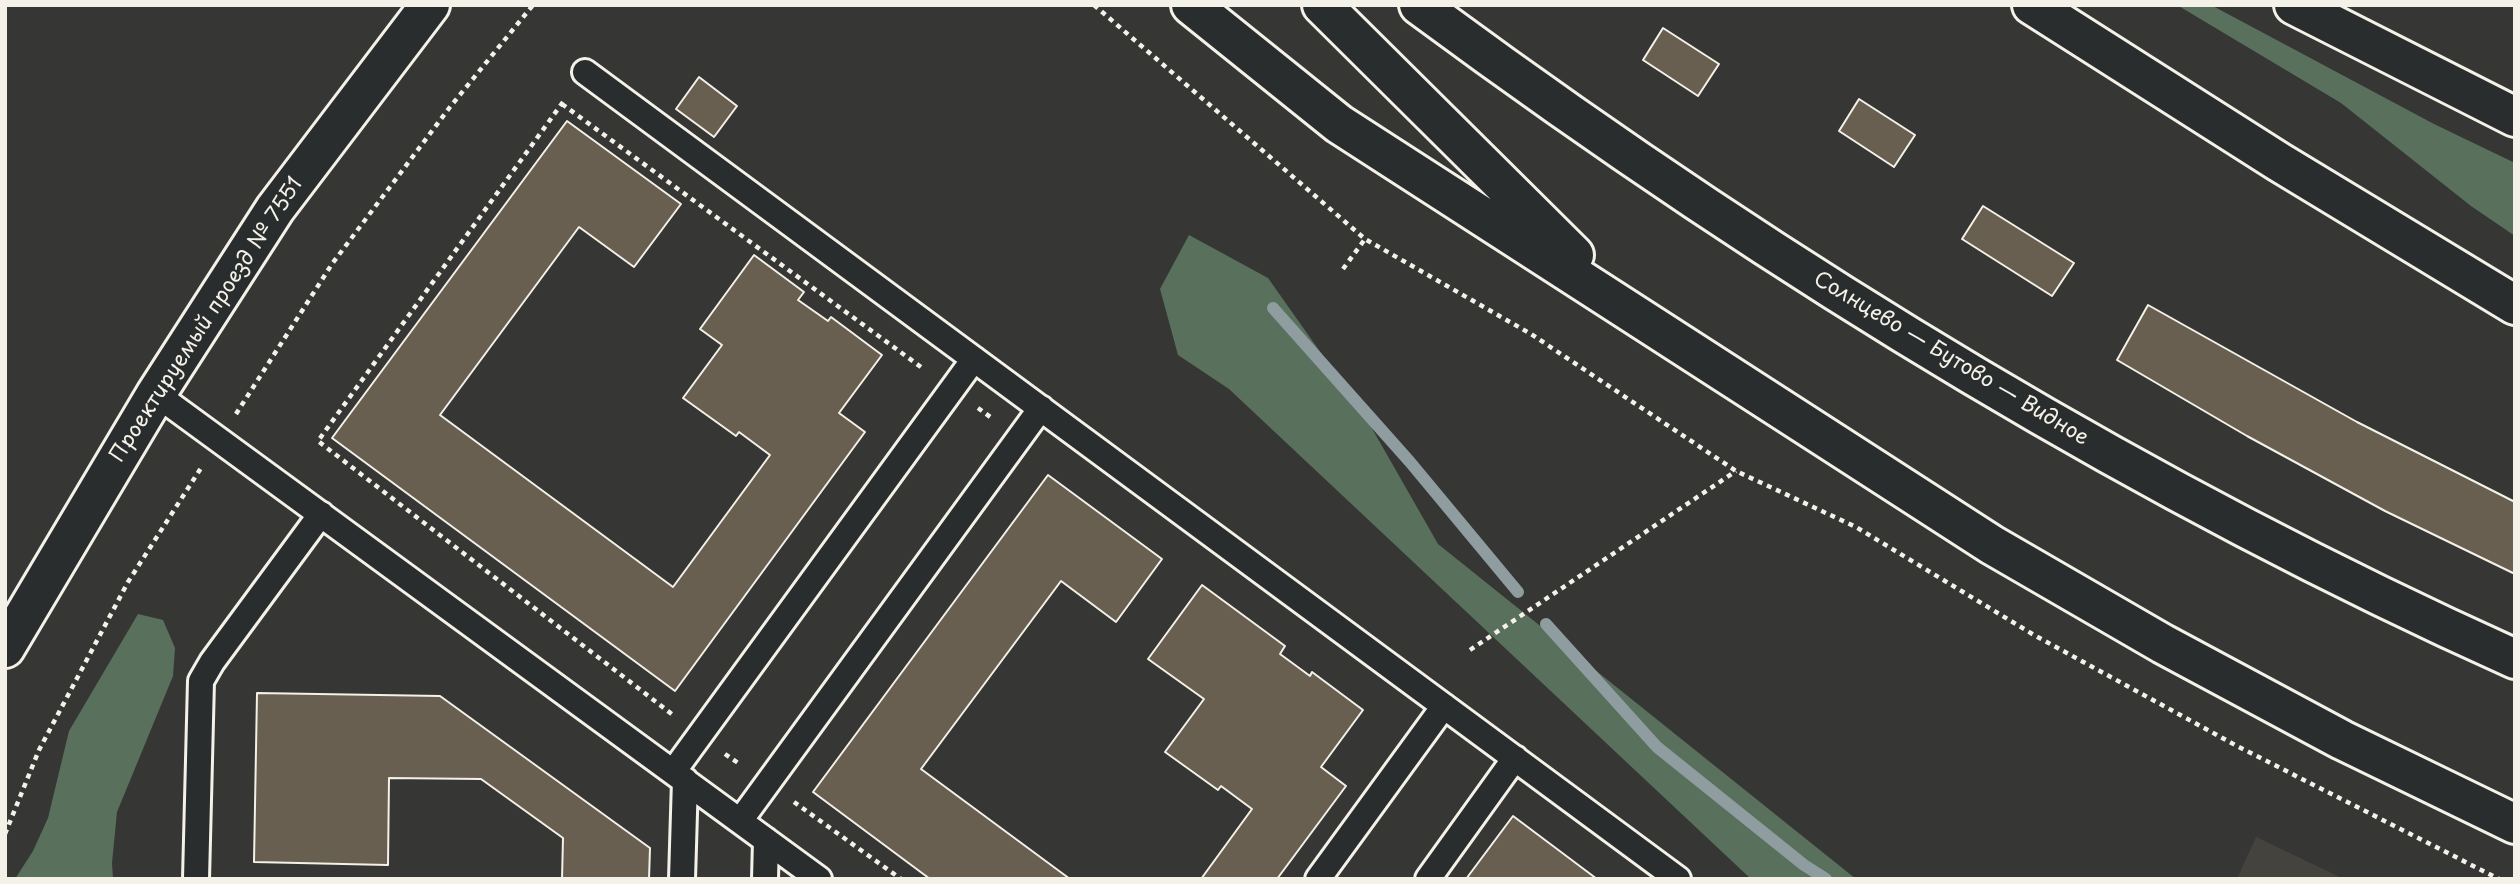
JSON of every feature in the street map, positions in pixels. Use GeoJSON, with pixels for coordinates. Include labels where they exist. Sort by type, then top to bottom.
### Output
{"type":"FeatureCollection","features":[{"type":"Feature","properties":{"kind":"main road","name":"Проектируемый проезд № 7551"},"geometry":{"type":"LineString","coordinates":[[5,648],[156,394],[275,209],[406,33],[430,5]]}},
{"type":"Feature","properties":{"kind":"main road"},"geometry":{"type":"LineString","coordinates":[[1191,5],[1339,124],[1981,538],[2163,644],[2342,740],[2515,824]]}},
{"type":"Feature","properties":{"kind":"main road"},"geometry":{"type":"LineString","coordinates":[[1322,5],[1625,306]]}},
{"type":"Feature","properties":{"kind":"main road","name":"Солнцево — Бутово — Видное"},"geometry":{"type":"LineString","coordinates":[[1419,5],[1580,121],[1745,234],[1937,354],[2106,451],[2285,548],[2515,659]]}},
{"type":"Feature","properties":{"kind":"main road"},"geometry":{"type":"LineString","coordinates":[[2032,5],[2279,162],[2515,305]]}},
{"type":"Feature","properties":{"kind":"main road"},"geometry":{"type":"LineString","coordinates":[[2294,5],[2515,117]]}},
{"type":"Feature","properties":{"kind":"lane"},"geometry":{"type":"LineString","coordinates":[[585,72],[1678,879]]}},
{"type":"Feature","properties":{"kind":"lane"},"geometry":{"type":"LineString","coordinates":[[682,879],[679,776],[700,736],[974,359]]}},
{"type":"Feature","properties":{"kind":"lane"},"geometry":{"type":"LineString","coordinates":[[156,394],[819,879]]}},
{"type":"Feature","properties":{"kind":"lane"},"geometry":{"type":"LineString","coordinates":[[740,821],[1041,408]]}},
{"type":"Feature","properties":{"kind":"lane"},"geometry":{"type":"LineString","coordinates":[[196,879],[201,681],[321,514]]}},
{"type":"Feature","properties":{"kind":"lane"},"geometry":{"type":"LineString","coordinates":[[1318,879],[1444,706]]}},
{"type":"Feature","properties":{"kind":"lane"},"geometry":{"type":"LineString","coordinates":[[1428,879],[1515,758]]}},
{"type":"Feature","properties":{"kind":"lane"},"geometry":{"type":"LineString","coordinates":[[765,879],[766,840]]}},
{"type":"Feature","properties":{"kind":"path"},"geometry":{"type":"LineString","coordinates":[[5,834],[39,750],[122,594],[219,440],[332,264],[450,107],[533,5]]}},
{"type":"Feature","properties":{"kind":"path"},"geometry":{"type":"LineString","coordinates":[[1094,5],[1365,239],[1531,334],[1736,471],[1856,527],[2034,635],[2225,740],[2499,879]]}},
{"type":"Feature","properties":{"kind":"path"},"geometry":{"type":"LineString","coordinates":[[585,72],[318,441],[700,736],[901,879]]}},
{"type":"Feature","properties":{"kind":"path"},"geometry":{"type":"LineString","coordinates":[[1343,269],[1365,239]]}},
{"type":"Feature","properties":{"kind":"path"},"geometry":{"type":"LineString","coordinates":[[1470,650],[1736,471]]}},
{"type":"Feature","properties":{"kind":"shaded area"},"geometry":{"type":"Polygon","coordinates":[[[2256,837],[2344,879],[2237,879],[2256,837]]]}},
{"type":"Feature","properties":{"kind":"green space"},"geometry":{"type":"Polygon","coordinates":[[[2177,5],[2211,5],[2434,124],[2515,163],[2515,236],[2471,206],[2341,103],[2177,5]]]}},
{"type":"Feature","properties":{"kind":"green space"},"geometry":{"type":"Polygon","coordinates":[[[1189,235],[1268,278],[1362,411],[1438,544],[1856,879],[1751,879],[1229,389],[1178,355],[1160,289],[1189,235]]]}},
{"type":"Feature","properties":{"kind":"green space"},"geometry":{"type":"Polygon","coordinates":[[[138,614],[163,620],[175,648],[173,676],[117,812],[113,879],[15,879],[33,851],[48,818],[69,731],[138,614]]]}},
{"type":"Feature","properties":{"kind":"building"},"geometry":{"type":"Polygon","coordinates":[[[1663,28],[1719,64],[1698,96],[1643,60],[1663,28]]]}},
{"type":"Feature","properties":{"kind":"building"},"geometry":{"type":"Polygon","coordinates":[[[699,77],[737,106],[714,137],[676,109],[699,77]]]}},
{"type":"Feature","properties":{"kind":"building"},"geometry":{"type":"Polygon","coordinates":[[[1859,99],[1915,135],[1894,167],[1839,131],[1859,99]]]}},
{"type":"Feature","properties":{"kind":"building"},"geometry":{"type":"Polygon","coordinates":[[[567,121],[681,204],[634,267],[579,227],[440,415],[673,587],[770,455],[739,432],[736,436],[683,398],[722,345],[700,329],[754,255],[804,292],[798,300],[828,321],[831,317],[882,355],[839,413],[865,432],[675,691],[332,438],[567,121]]]}},
{"type":"Feature","properties":{"kind":"building"},"geometry":{"type":"Polygon","coordinates":[[[1983,206],[2074,263],[2052,296],[1962,239],[1983,206]]]}},
{"type":"Feature","properties":{"kind":"building"},"geometry":{"type":"Polygon","coordinates":[[[2148,305],[2357,422],[2515,502],[2515,574],[2385,511],[2247,436],[2117,360],[2148,305]]]}},
{"type":"Feature","properties":{"kind":"building"},"geometry":{"type":"Polygon","coordinates":[[[1048,475],[1162,559],[1116,622],[1061,581],[921,769],[1070,879],[930,879],[813,792],[1048,475]]]}},
{"type":"Feature","properties":{"kind":"building"},"geometry":{"type":"Polygon","coordinates":[[[1202,585],[1285,646],[1280,654],[1310,676],[1312,672],[1363,710],[1321,767],[1346,786],[1277,879],[1201,879],[1252,809],[1221,786],[1218,790],[1165,752],[1204,699],[1148,659],[1202,585]]]}},
{"type":"Feature","properties":{"kind":"building"},"geometry":{"type":"Polygon","coordinates":[[[257,693],[440,696],[650,848],[649,879],[562,879],[563,838],[481,779],[389,778],[388,865],[254,862],[257,693]]]}},
{"type":"Feature","properties":{"kind":"building"},"geometry":{"type":"Polygon","coordinates":[[[1513,816],[1597,879],[1466,879],[1513,816]]]}},
{"type":"Feature","properties":{"kind":"waterway"},"geometry":{"type":"LineString","coordinates":[[1273,308],[1410,462],[1518,592]]}},
{"type":"Feature","properties":{"kind":"waterway"},"geometry":{"type":"LineString","coordinates":[[1546,624],[1657,747],[1804,865],[1826,879]]}}]}
